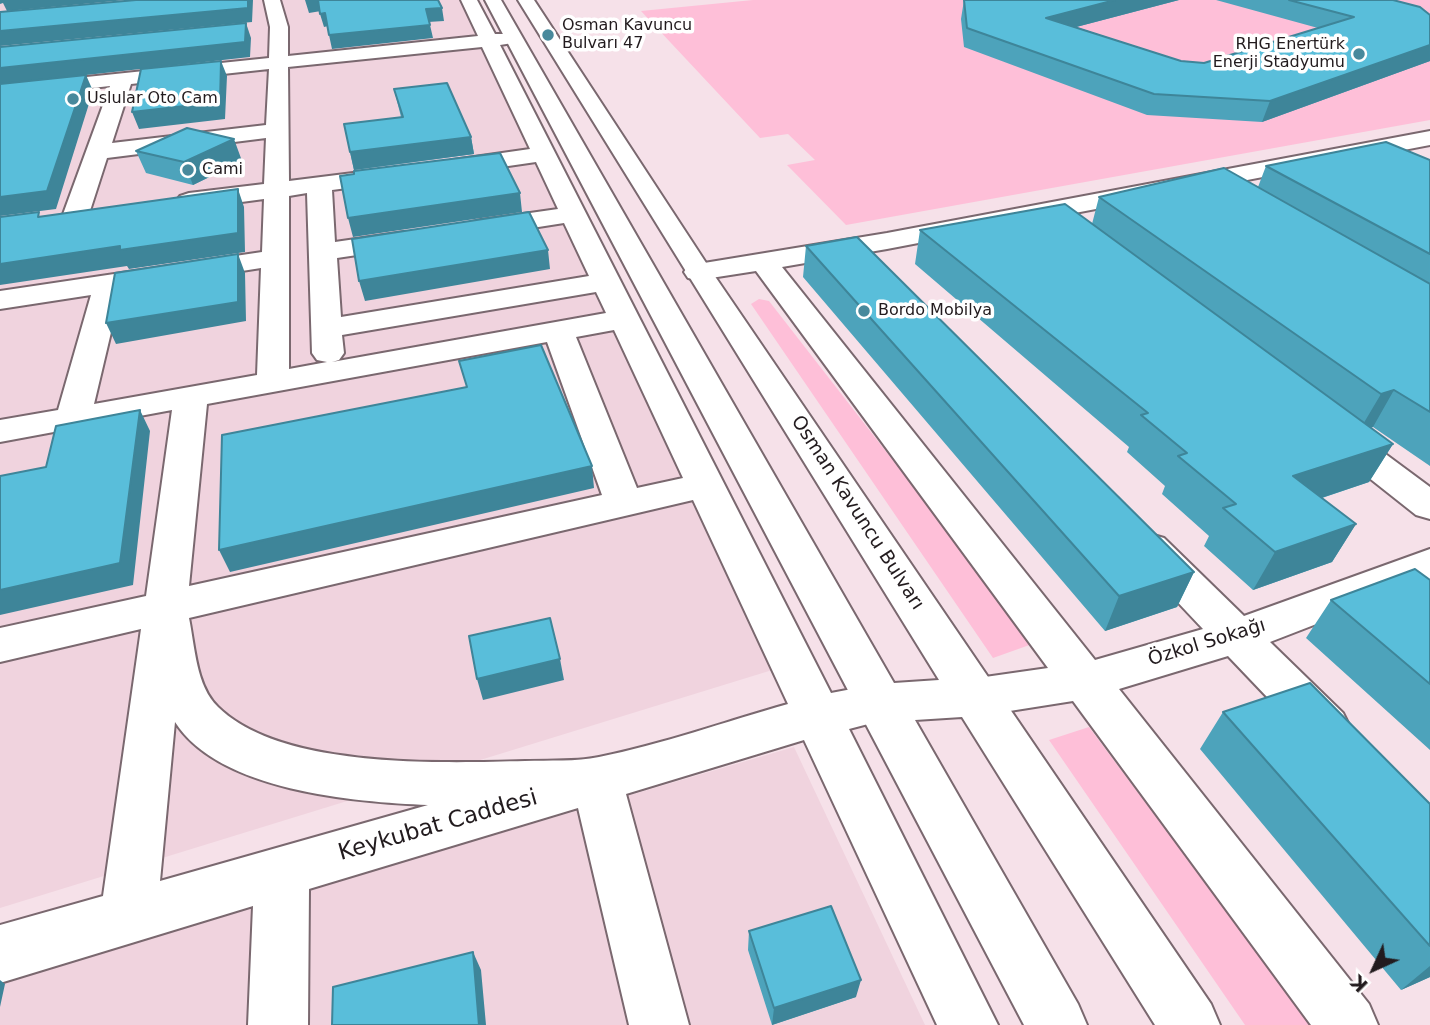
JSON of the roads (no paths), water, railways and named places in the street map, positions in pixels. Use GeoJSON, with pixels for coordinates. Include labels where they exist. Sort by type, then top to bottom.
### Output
{"type":"FeatureCollection","features":[{"type":"Feature","properties":{"kind":"main road"},"geometry":{"type":"LineString","coordinates":[[272,0],[272,28],[278,62],[273,381]]}},
{"type":"Feature","properties":{"kind":"main road"},"geometry":{"type":"LineString","coordinates":[[469,0],[502,39],[878,702],[1057,1025]]}},
{"type":"Feature","properties":{"kind":"main road"},"geometry":{"type":"LineString","coordinates":[[493,0],[502,39],[544,154],[968,1025]]}},
{"type":"Feature","properties":{"kind":"main road","name":"Osman Kavuncu Bulvarı"},"geometry":{"type":"LineString","coordinates":[[526,0],[698,272],[1190,1025]]}},
{"type":"Feature","properties":{"kind":"main road"},"geometry":{"type":"LineString","coordinates":[[0,92],[502,39]]}},
{"type":"Feature","properties":{"kind":"main road"},"geometry":{"type":"LineString","coordinates":[[75,217],[123,79]]}},
{"type":"Feature","properties":{"kind":"main road"},"geometry":{"type":"LineString","coordinates":[[98,152],[277,130]]}},
{"type":"Feature","properties":{"kind":"main road"},"geometry":{"type":"LineString","coordinates":[[698,272],[853,246],[1430,138]]}},
{"type":"Feature","properties":{"kind":"main road"},"geometry":{"type":"LineString","coordinates":[[1356,152],[1393,170]]}},
{"type":"Feature","properties":{"kind":"main road"},"geometry":{"type":"LineString","coordinates":[[169,204],[544,154]]}},
{"type":"Feature","properties":{"kind":"main road"},"geometry":{"type":"LineString","coordinates":[[1201,180],[1235,200]]}},
{"type":"Feature","properties":{"kind":"main road"},"geometry":{"type":"LineString","coordinates":[[319,184],[330,372]]}},
{"type":"Feature","properties":{"kind":"main road"},"geometry":{"type":"LineString","coordinates":[[1044,211],[1077,237]]}},
{"type":"Feature","properties":{"kind":"main road"},"geometry":{"type":"LineString","coordinates":[[50,220],[102,214]]}},
{"type":"Feature","properties":{"kind":"main road"},"geometry":{"type":"LineString","coordinates":[[455,232],[574,214]]}},
{"type":"Feature","properties":{"kind":"main road"},"geometry":{"type":"LineString","coordinates":[[323,252],[428,236]]}},
{"type":"Feature","properties":{"kind":"main road"},"geometry":{"type":"LineString","coordinates":[[853,246],[882,275]]}},
{"type":"Feature","properties":{"kind":"main road"},"geometry":{"type":"LineString","coordinates":[[0,300],[275,258]]}},
{"type":"Feature","properties":{"kind":"main road"},"geometry":{"type":"LineString","coordinates":[[763,261],[1348,1025]]}},
{"type":"Feature","properties":{"kind":"main road"},"geometry":{"type":"LineString","coordinates":[[326,329],[606,282]]}},
{"type":"Feature","properties":{"kind":"main road"},"geometry":{"type":"LineString","coordinates":[[73,418],[108,284]]}},
{"type":"Feature","properties":{"kind":"main road"},"geometry":{"type":"LineString","coordinates":[[0,431],[624,319]]}},
{"type":"Feature","properties":{"kind":"main road"},"geometry":{"type":"LineString","coordinates":[[558,331],[624,504]]}},
{"type":"Feature","properties":{"kind":"main road"},"geometry":{"type":"LineString","coordinates":[[128,916],[191,397]]}},
{"type":"Feature","properties":{"kind":"main road"},"geometry":{"type":"LineString","coordinates":[[1308,413],[1430,506]]}},
{"type":"Feature","properties":{"kind":"main road"},"geometry":{"type":"LineString","coordinates":[[0,645],[705,485]]}},
{"type":"Feature","properties":{"kind":"main road"},"geometry":{"type":"LineString","coordinates":[[1122,519],[1353,755]]}},
{"type":"Feature","properties":{"kind":"main road","name":"Özkol Sokağı"},"geometry":{"type":"LineString","coordinates":[[878,702],[978,697],[1085,681],[1238,636],[1430,564]]}},
{"type":"Feature","properties":{"kind":"main road"},"geometry":{"type":"LineString","coordinates":[[166,607],[182,690],[190,706],[216,735],[251,755],[304,770],[373,779],[459,783],[597,780],[659,1025]]}},
{"type":"Feature","properties":{"kind":"main road","name":"Keykubat Caddesi"},"geometry":{"type":"LineString","coordinates":[[0,954],[817,716],[878,702]]}},
{"type":"Feature","properties":{"kind":"main road"},"geometry":{"type":"LineString","coordinates":[[278,1025],[282,872]]}},
{"type":"Feature","properties":{"kind":"place","name":"Osman Kavuncu Bulvarı 47"},"geometry":{"type":"Point","coordinates":[548,35]}},
{"type":"Feature","properties":{"kind":"place","name":"RHG Enertürk Enerji Stadyumu"},"geometry":{"type":"Point","coordinates":[1359,54]}},
{"type":"Feature","properties":{"kind":"place","name":"Uslular Oto Cam"},"geometry":{"type":"Point","coordinates":[73,99]}},
{"type":"Feature","properties":{"kind":"place","name":"Cami"},"geometry":{"type":"Point","coordinates":[188,170]}},
{"type":"Feature","properties":{"kind":"place","name":"Bordo Mobilya"},"geometry":{"type":"Point","coordinates":[864,311]}}]}
